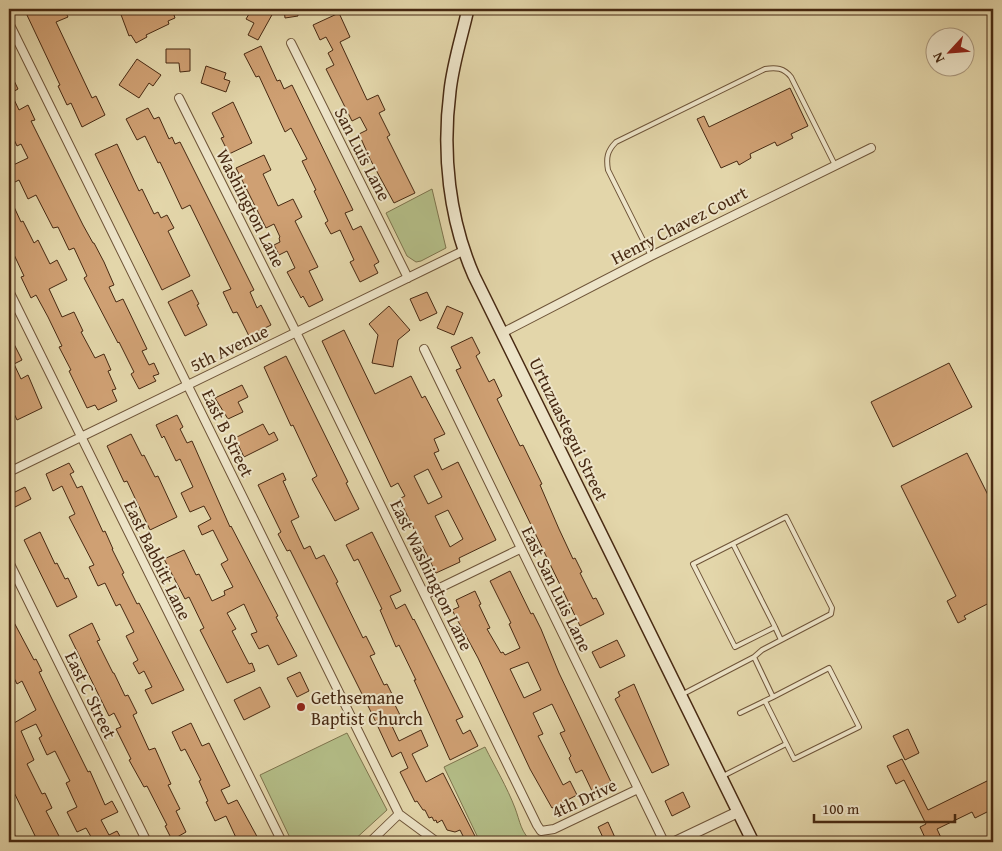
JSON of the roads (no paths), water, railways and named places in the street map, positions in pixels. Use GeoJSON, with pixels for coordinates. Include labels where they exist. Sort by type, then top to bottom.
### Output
{"type":"FeatureCollection","features":[{"type":"Feature","properties":{"kind":"main road","name":"Urtuzuastegui Street"},"geometry":{"type":"LineString","coordinates":[[468,9],[453,69],[448,120],[451,193],[455,222],[463,251],[753,842]]}},
{"type":"Feature","properties":{"kind":"street","name":"East B Street"},"geometry":{"type":"LineString","coordinates":[[9,23],[399,814],[437,842]]}},
{"type":"Feature","properties":{"kind":"street","name":"San Luis Lane"},"geometry":{"type":"LineString","coordinates":[[291,43],[408,278]]}},
{"type":"Feature","properties":{"kind":"street","name":"Washington Lane"},"geometry":{"type":"LineString","coordinates":[[179,98],[296,332]]}},
{"type":"Feature","properties":{"kind":"street","name":"Henry Chavez Court"},"geometry":{"type":"LineString","coordinates":[[502,333],[651,256],[871,148]]}},
{"type":"Feature","properties":{"kind":"street","name":"5th Avenue"},"geometry":{"type":"LineString","coordinates":[[9,472],[463,251]]}},
{"type":"Feature","properties":{"kind":"street","name":"East Babbitt Lane"},"geometry":{"type":"LineString","coordinates":[[9,291],[282,842]]}},
{"type":"Feature","properties":{"kind":"street","name":"East Washington Lane"},"geometry":{"type":"LineString","coordinates":[[296,332],[541,831]]}},
{"type":"Feature","properties":{"kind":"street","name":"East San Luis Lane"},"geometry":{"type":"LineString","coordinates":[[424,349],[664,842]]}},
{"type":"Feature","properties":{"kind":"street"},"geometry":{"type":"LineString","coordinates":[[425,595],[520,549]]}},
{"type":"Feature","properties":{"kind":"street","name":"East C Street"},"geometry":{"type":"LineString","coordinates":[[9,562],[147,842]]}},
{"type":"Feature","properties":{"kind":"street","name":"4th Drive"},"geometry":{"type":"LineString","coordinates":[[541,831],[554,829],[638,789]]}},
{"type":"Feature","properties":{"kind":"street"},"geometry":{"type":"LineString","coordinates":[[675,842],[738,812]]}},
{"type":"Feature","properties":{"kind":"street"},"geometry":{"type":"LineString","coordinates":[[370,842],[399,814]]}},
{"type":"Feature","properties":{"kind":"street"},"geometry":{"type":"LineString","coordinates":[[9,832],[14,842]]}},
{"type":"Feature","properties":{"kind":"lane"},"geometry":{"type":"LineString","coordinates":[[651,256],[608,170],[608,152],[616,142],[624,138],[765,69],[780,68],[791,77],[835,165]]}},
{"type":"Feature","properties":{"kind":"lane"},"geometry":{"type":"LineString","coordinates":[[680,695],[831,614],[832,608],[786,517],[693,564],[735,647],[774,628]]}},
{"type":"Feature","properties":{"kind":"lane"},"geometry":{"type":"LineString","coordinates":[[733,544],[781,640]]}},
{"type":"Feature","properties":{"kind":"lane"},"geometry":{"type":"LineString","coordinates":[[754,657],[773,696]]}},
{"type":"Feature","properties":{"kind":"lane"},"geometry":{"type":"LineString","coordinates":[[740,713],[829,668],[859,727],[794,760],[765,701]]}},
{"type":"Feature","properties":{"kind":"lane"},"geometry":{"type":"LineString","coordinates":[[721,777],[786,744]]}},
{"type":"Feature","properties":{"kind":"place","name":"Gethsemane Baptist Church"},"geometry":{"type":"Point","coordinates":[301,707]}}]}
